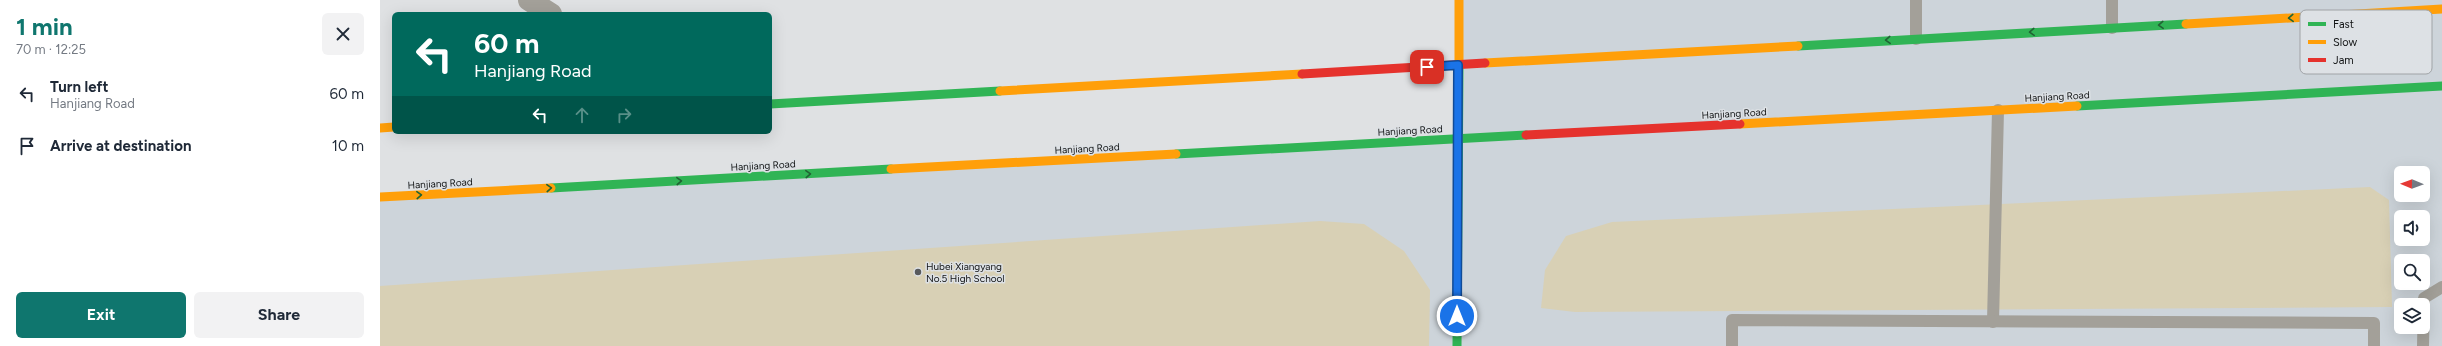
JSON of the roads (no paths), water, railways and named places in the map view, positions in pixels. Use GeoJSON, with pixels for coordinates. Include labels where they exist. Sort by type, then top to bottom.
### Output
{"type":"FeatureCollection","features":[{"type":"Feature","properties":{"kind":"main road"},"geometry":{"type":"LineString","coordinates":[[1457,346],[1459,0]]}},
{"type":"Feature","properties":{"kind":"main road"},"geometry":{"type":"LineString","coordinates":[[2425,10],[2442,9]]}},
{"type":"Feature","properties":{"kind":"main road"},"geometry":{"type":"LineString","coordinates":[[772,104],[2300,17]]}},
{"type":"Feature","properties":{"kind":"main road","name":"Hanjiang Road"},"geometry":{"type":"LineString","coordinates":[[380,197],[2442,86]]}},
{"type":"Feature","properties":{"kind":"main road"},"geometry":{"type":"LineString","coordinates":[[380,128],[392,127]]}},
{"type":"Feature","properties":{"kind":"street"},"geometry":{"type":"LineString","coordinates":[[529,0],[548,12]]}},
{"type":"Feature","properties":{"kind":"lane"},"geometry":{"type":"LineString","coordinates":[[1916,0],[1916,39]]}},
{"type":"Feature","properties":{"kind":"lane"},"geometry":{"type":"LineString","coordinates":[[2112,0],[2112,28]]}},
{"type":"Feature","properties":{"kind":"lane"},"geometry":{"type":"LineString","coordinates":[[1994,322],[1998,110]]}},
{"type":"Feature","properties":{"kind":"lane"},"geometry":{"type":"LineString","coordinates":[[2423,346],[2424,298],[2442,287]]}},
{"type":"Feature","properties":{"kind":"lane"},"geometry":{"type":"LineString","coordinates":[[1732,346],[1732,320],[2374,323],[2374,346]]}},
{"type":"Feature","properties":{"kind":"place","name":"Hubei Xiangyang No.5 High School"},"geometry":{"type":"Point","coordinates":[918,272]}}]}
